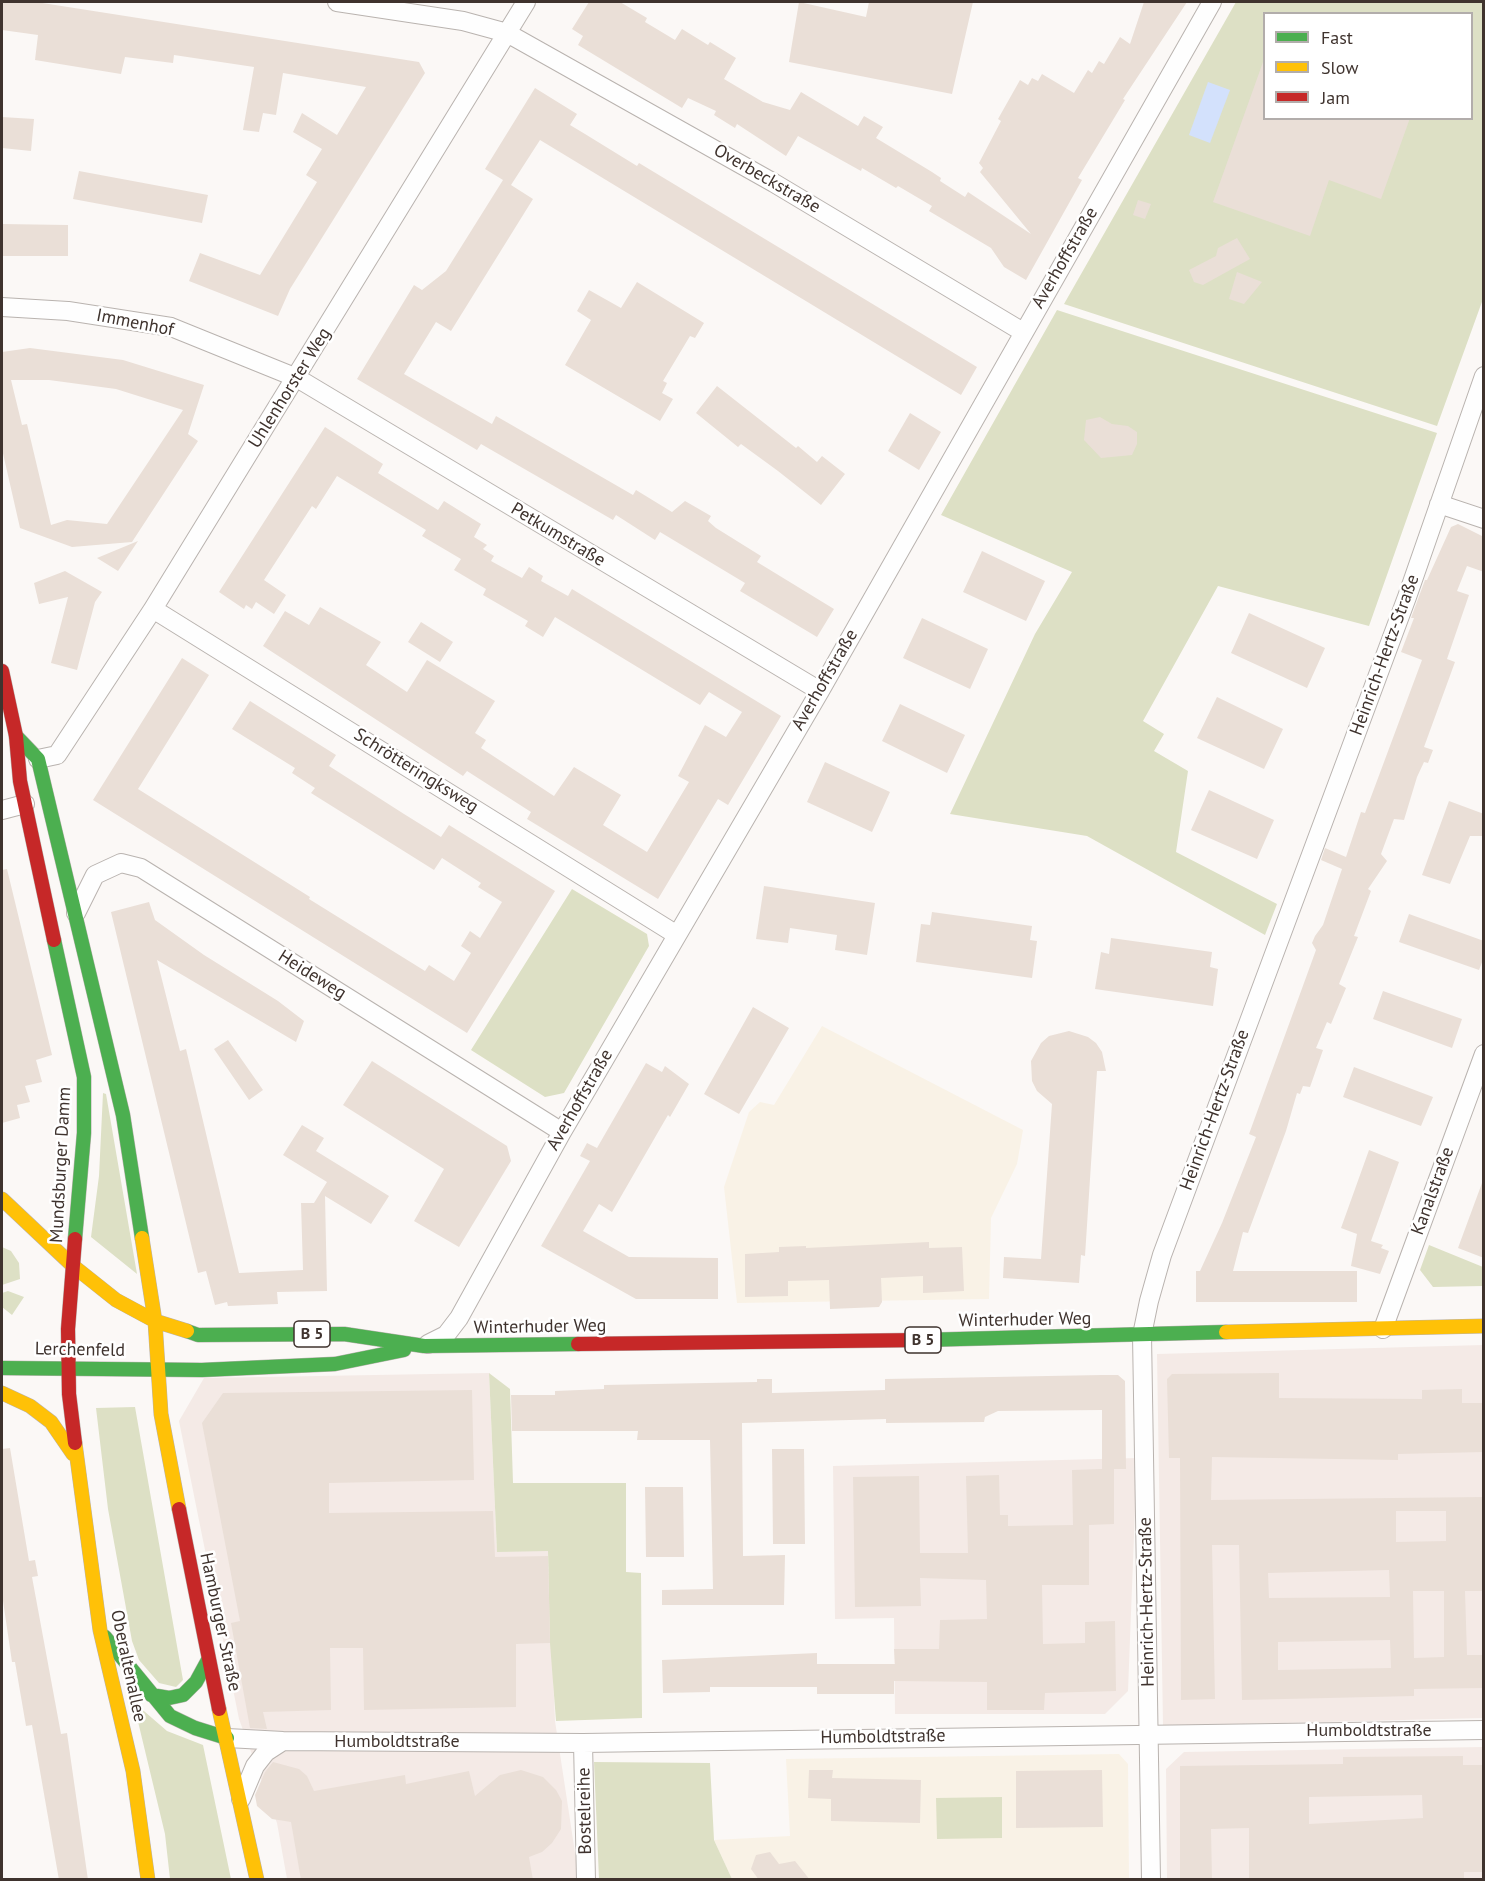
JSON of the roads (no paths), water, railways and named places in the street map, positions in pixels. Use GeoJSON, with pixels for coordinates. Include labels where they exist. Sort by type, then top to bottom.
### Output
{"type":"FeatureCollection","features":[{"type":"Feature","properties":{"kind":"main road","name":"Mundsburger Damm"},"geometry":{"type":"LineString","coordinates":[[2,671],[16,736],[20,781],[84,1077],[84,1133],[68,1329],[76,1458]]}},
{"type":"Feature","properties":{"kind":"main road"},"geometry":{"type":"LineString","coordinates":[[16,736],[38,759],[63,872],[76,913],[123,1115],[155,1321],[157,1370]]}},
{"type":"Feature","properties":{"kind":"main road","name":"B 5"},"geometry":{"type":"LineString","coordinates":[[2,1199],[72,1265],[116,1300],[131,1324]]}},
{"type":"Feature","properties":{"kind":"main road","name":"Winterhuder Weg"},"geometry":{"type":"LineString","coordinates":[[116,1300],[155,1321],[198,1335],[344,1334],[424,1346],[1142,1335],[1484,1326]]}},
{"type":"Feature","properties":{"kind":"main road"},"geometry":{"type":"LineString","coordinates":[[142,1341],[157,1370]]}},
{"type":"Feature","properties":{"kind":"main road","name":"Winterhuder Weg"},"geometry":{"type":"LineString","coordinates":[[157,1370],[335,1364],[424,1346]]}},
{"type":"Feature","properties":{"kind":"main road","name":"Lerchenfeld"},"geometry":{"type":"LineString","coordinates":[[2,1368],[69,1367],[157,1370]]}},
{"type":"Feature","properties":{"kind":"main road","name":"Hamburger Straße"},"geometry":{"type":"LineString","coordinates":[[157,1370],[161,1414],[208,1660],[241,1799],[257,1880]]}},
{"type":"Feature","properties":{"kind":"main road"},"geometry":{"type":"LineString","coordinates":[[2,1393],[30,1406],[51,1422],[76,1458]]}},
{"type":"Feature","properties":{"kind":"main road","name":"Oberaltenallee"},"geometry":{"type":"LineString","coordinates":[[76,1458],[100,1630],[133,1771],[148,1880]]}},
{"type":"Feature","properties":{"kind":"main road"},"geometry":{"type":"LineString","coordinates":[[100,1630],[170,1716],[195,1728],[227,1738]]}},
{"type":"Feature","properties":{"kind":"main road"},"geometry":{"type":"LineString","coordinates":[[151,1695],[169,1698],[183,1695],[196,1682],[208,1660]]}},
{"type":"Feature","properties":{"kind":"street","name":"Overbeckstraße"},"geometry":{"type":"LineString","coordinates":[[337,2],[463,21],[507,33],[774,183],[1023,332]]}},
{"type":"Feature","properties":{"kind":"street","name":"Uhlenhorster Weg"},"geometry":{"type":"LineString","coordinates":[[38,759],[57,754],[153,609],[526,2]]}},
{"type":"Feature","properties":{"kind":"street","name":"Averhoffstraße"},"geometry":{"type":"LineString","coordinates":[[424,1346],[446,1335],[459,1318],[561,1132],[820,691],[1212,2]]}},
{"type":"Feature","properties":{"kind":"street","name":"Immenhof"},"geometry":{"type":"LineString","coordinates":[[2,307],[68,311],[171,327],[297,378]]}},
{"type":"Feature","properties":{"kind":"street","name":"Heinrich-Hertz-Straße"},"geometry":{"type":"LineString","coordinates":[[1151,1880],[1142,1335],[1162,1255],[1407,597],[1484,376]]}},
{"type":"Feature","properties":{"kind":"street","name":"Petkumstraße"},"geometry":{"type":"LineString","coordinates":[[297,378],[820,691]]}},
{"type":"Feature","properties":{"kind":"street"},"geometry":{"type":"LineString","coordinates":[[1439,504],[1484,519]]}},
{"type":"Feature","properties":{"kind":"street","name":"Schrötteringksweg"},"geometry":{"type":"LineString","coordinates":[[153,609],[677,935]]}},
{"type":"Feature","properties":{"kind":"street"},"geometry":{"type":"LineString","coordinates":[[2,810],[25,804]]}},
{"type":"Feature","properties":{"kind":"street","name":"Heideweg"},"geometry":{"type":"LineString","coordinates":[[76,913],[95,874],[121,863],[141,868],[561,1132]]}},
{"type":"Feature","properties":{"kind":"street","name":"Kanalstraße"},"geometry":{"type":"LineString","coordinates":[[1383,1329],[1484,1054]]}},
{"type":"Feature","properties":{"kind":"street","name":"Humboldtstraße"},"geometry":{"type":"LineString","coordinates":[[227,1738],[283,1741],[583,1743],[1150,1733],[1484,1730]]}},
{"type":"Feature","properties":{"kind":"street"},"geometry":{"type":"LineString","coordinates":[[241,1799],[255,1766],[266,1752],[283,1741]]}},
{"type":"Feature","properties":{"kind":"street","name":"Bostelreihe"},"geometry":{"type":"LineString","coordinates":[[583,1743],[586,1880]]}},
{"type":"Feature","properties":{"kind":"water"},"geometry":{"type":"Polygon","coordinates":[[[1208,82],[1230,90],[1210,143],[1189,135],[1208,82]]]}}]}
